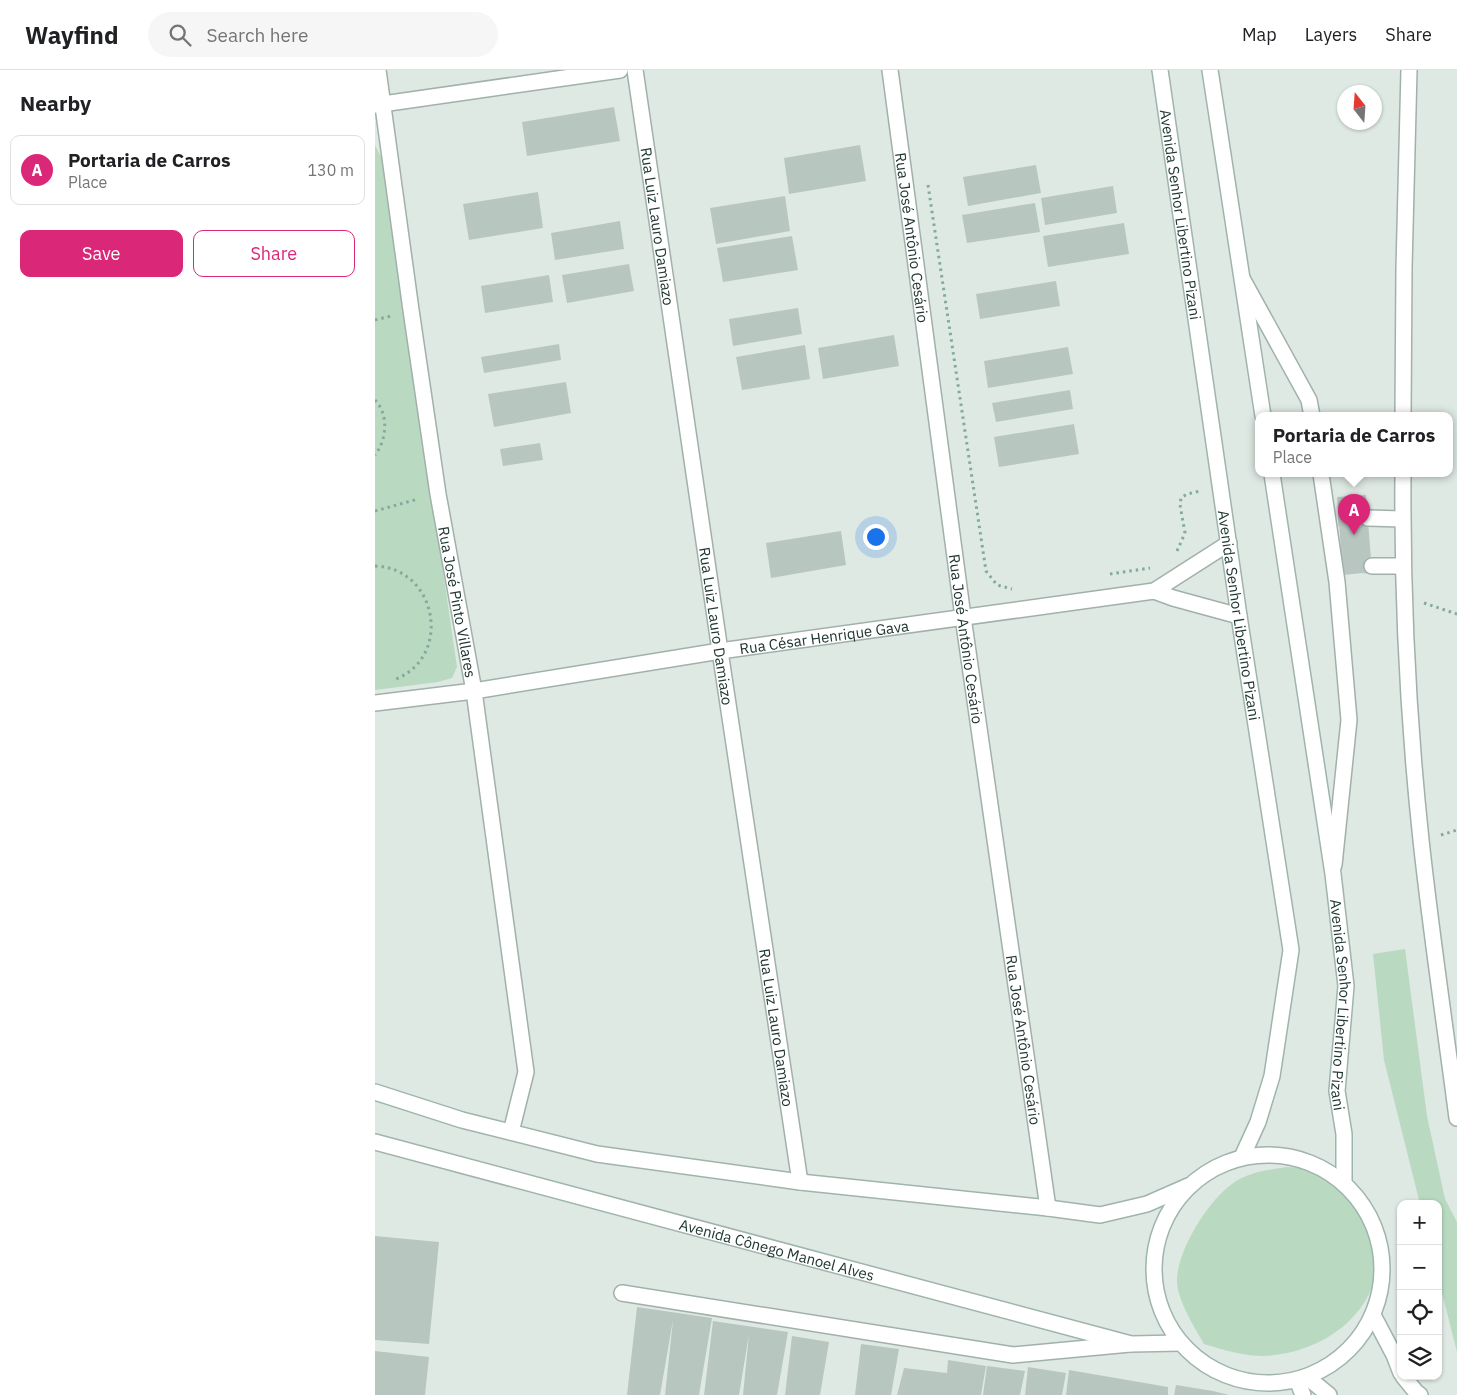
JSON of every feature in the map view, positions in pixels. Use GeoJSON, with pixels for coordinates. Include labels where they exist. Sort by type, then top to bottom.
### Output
{"type":"FeatureCollection","features":[{"type":"Feature","properties":{"kind":"street","name":"Rua José Pinto Villares"},"geometry":{"type":"LineString","coordinates":[[378,70],[379,104],[438,494],[474,691],[526,1072],[511,1132]]}},
{"type":"Feature","properties":{"kind":"street"},"geometry":{"type":"LineString","coordinates":[[379,104],[620,70]]}},
{"type":"Feature","properties":{"kind":"street","name":"Rua Luiz Lauro Damiazo"},"geometry":{"type":"LineString","coordinates":[[635,70],[800,1182]]}},
{"type":"Feature","properties":{"kind":"street","name":"Rua José Antônio Cesário"},"geometry":{"type":"LineString","coordinates":[[890,70],[963,617],[1048,1208]]}},
{"type":"Feature","properties":{"kind":"street","name":"Avenida Senhor Libertino Pizani"},"geometry":{"type":"LineString","coordinates":[[1159,70],[1239,616],[1291,950],[1272,1076],[1258,1122],[1242,1157]]}},
{"type":"Feature","properties":{"kind":"street"},"geometry":{"type":"LineString","coordinates":[[1210,70],[1262,412]]}},
{"type":"Feature","properties":{"kind":"street"},"geometry":{"type":"LineString","coordinates":[[1403,412],[1404,268],[1409,70]]}},
{"type":"Feature","properties":{"kind":"street"},"geometry":{"type":"LineString","coordinates":[[1240,274],[1309,400],[1311,412]]}},
{"type":"Feature","properties":{"kind":"street","name":"Avenida Senhor Libertino Pizani"},"geometry":{"type":"LineString","coordinates":[[1272,477],[1333,874],[1346,986],[1337,1091],[1344,1134],[1344,1181]]}},
{"type":"Feature","properties":{"kind":"street"},"geometry":{"type":"LineString","coordinates":[[1322,477],[1333,519],[1349,720],[1333,874]]}},
{"type":"Feature","properties":{"kind":"street"},"geometry":{"type":"LineString","coordinates":[[1403,477],[1403,566],[1408,689],[1421,841],[1457,1118]]}},
{"type":"Feature","properties":{"kind":"street"},"geometry":{"type":"LineString","coordinates":[[1368,518],[1402,519]]}},
{"type":"Feature","properties":{"kind":"street","name":"Rua César Henrique Gava"},"geometry":{"type":"LineString","coordinates":[[375,703],[474,691],[720,651],[1154,591],[1229,543]]}},
{"type":"Feature","properties":{"kind":"street"},"geometry":{"type":"LineString","coordinates":[[1371,566],[1403,566]]}},
{"type":"Feature","properties":{"kind":"street","name":"Rua César Henrique Gava"},"geometry":{"type":"LineString","coordinates":[[1154,591],[1239,616]]}},
{"type":"Feature","properties":{"kind":"street"},"geometry":{"type":"LineString","coordinates":[[375,1092],[462,1120],[597,1154],[800,1182],[1101,1215],[1147,1204],[1188,1186],[1213,1168],[1242,1157],[1278,1154],[1313,1163],[1344,1181],[1367,1209],[1381,1243],[1383,1280],[1373,1315],[1357,1342],[1335,1362],[1302,1378],[1265,1384],[1233,1378],[1204,1364],[1180,1343],[1162,1314],[1153,1280],[1155,1246],[1167,1214],[1188,1186]]}},
{"type":"Feature","properties":{"kind":"street","name":"Avenida Cônego Manoel Alves"},"geometry":{"type":"LineString","coordinates":[[375,1142],[1131,1344],[1180,1343]]}},
{"type":"Feature","properties":{"kind":"street"},"geometry":{"type":"LineString","coordinates":[[622,1293],[1013,1355],[1131,1344]]}},
{"type":"Feature","properties":{"kind":"street"},"geometry":{"type":"LineString","coordinates":[[1373,1315],[1397,1363]]}},
{"type":"Feature","properties":{"kind":"street"},"geometry":{"type":"LineString","coordinates":[[1302,1378],[1303,1395]]}},
{"type":"Feature","properties":{"kind":"street"},"geometry":{"type":"LineString","coordinates":[[1302,1378],[1329,1395]]}},
{"type":"Feature","properties":{"kind":"street"},"geometry":{"type":"LineString","coordinates":[[1406,1380],[1420,1395]]}},
{"type":"Feature","properties":{"kind":"path"},"geometry":{"type":"LineString","coordinates":[[927,182],[986,571],[997,585],[1017,590]]}},
{"type":"Feature","properties":{"kind":"path"},"geometry":{"type":"LineString","coordinates":[[375,400],[385,421],[384,438],[375,455]]}},
{"type":"Feature","properties":{"kind":"path"},"geometry":{"type":"LineString","coordinates":[[1175,556],[1185,533],[1180,505],[1181,498],[1187,494],[1221,487]]}},
{"type":"Feature","properties":{"kind":"path"},"geometry":{"type":"LineString","coordinates":[[375,511],[438,494]]}},
{"type":"Feature","properties":{"kind":"path"},"geometry":{"type":"LineString","coordinates":[[375,566],[386,566],[407,576],[423,594],[431,616],[430,639],[421,660],[403,676],[389,681]]}},
{"type":"Feature","properties":{"kind":"path"},"geometry":{"type":"LineString","coordinates":[[1109,574],[1156,567]]}},
{"type":"Feature","properties":{"kind":"path"},"geometry":{"type":"LineString","coordinates":[[1405,597],[1457,614]]}},
{"type":"Feature","properties":{"kind":"green space"},"geometry":{"type":"Polygon","coordinates":[[[375,145],[383,161],[457,667],[452,678],[438,682],[375,690],[375,145]]]}},
{"type":"Feature","properties":{"kind":"green space"},"geometry":{"type":"Polygon","coordinates":[[[1405,949],[1427,1116],[1445,1199],[1457,1222],[1457,1352],[1442,1293],[1442,1200],[1419,1200],[1384,1060],[1373,954],[1405,949]]]}},
{"type":"Feature","properties":{"kind":"green space"},"geometry":{"type":"Polygon","coordinates":[[[1287,1167],[1304,1168],[1328,1177],[1342,1188],[1354,1202],[1364,1218],[1376,1259],[1375,1278],[1368,1295],[1359,1310],[1347,1323],[1333,1334],[1300,1350],[1282,1354],[1256,1356],[1204,1344],[1186,1312],[1177,1286],[1179,1266],[1189,1240],[1205,1213],[1232,1184],[1251,1174],[1287,1167]]]}},
{"type":"Feature","properties":{"kind":"building"},"geometry":{"type":"Polygon","coordinates":[[[614,107],[620,141],[527,156],[522,122],[614,107]]]}},
{"type":"Feature","properties":{"kind":"building"},"geometry":{"type":"Polygon","coordinates":[[[860,145],[866,181],[789,194],[784,158],[860,145]]]}},
{"type":"Feature","properties":{"kind":"building"},"geometry":{"type":"Polygon","coordinates":[[[1036,165],[1041,193],[968,206],[963,177],[1036,165]]]}},
{"type":"Feature","properties":{"kind":"building"},"geometry":{"type":"Polygon","coordinates":[[[1113,186],[1117,213],[1045,225],[1041,198],[1113,186]]]}},
{"type":"Feature","properties":{"kind":"building"},"geometry":{"type":"Polygon","coordinates":[[[538,192],[543,228],[469,240],[463,204],[538,192]]]}},
{"type":"Feature","properties":{"kind":"building"},"geometry":{"type":"Polygon","coordinates":[[[785,196],[790,231],[716,244],[710,208],[785,196]]]}},
{"type":"Feature","properties":{"kind":"building"},"geometry":{"type":"Polygon","coordinates":[[[1035,203],[1040,232],[967,243],[962,215],[1035,203]]]}},
{"type":"Feature","properties":{"kind":"building"},"geometry":{"type":"Polygon","coordinates":[[[620,221],[624,249],[555,260],[551,233],[620,221]]]}},
{"type":"Feature","properties":{"kind":"building"},"geometry":{"type":"Polygon","coordinates":[[[1124,223],[1129,254],[1048,267],[1043,236],[1124,223]]]}},
{"type":"Feature","properties":{"kind":"building"},"geometry":{"type":"Polygon","coordinates":[[[792,236],[798,270],[723,282],[717,248],[792,236]]]}},
{"type":"Feature","properties":{"kind":"building"},"geometry":{"type":"Polygon","coordinates":[[[629,264],[634,291],[567,303],[562,275],[629,264]]]}},
{"type":"Feature","properties":{"kind":"building"},"geometry":{"type":"Polygon","coordinates":[[[549,275],[553,302],[485,313],[481,286],[549,275]]]}},
{"type":"Feature","properties":{"kind":"building"},"geometry":{"type":"Polygon","coordinates":[[[1056,281],[1060,306],[980,319],[976,294],[1056,281]]]}},
{"type":"Feature","properties":{"kind":"building"},"geometry":{"type":"Polygon","coordinates":[[[798,308],[802,334],[733,346],[729,319],[798,308]]]}},
{"type":"Feature","properties":{"kind":"building"},"geometry":{"type":"Polygon","coordinates":[[[894,335],[899,366],[823,379],[818,348],[894,335]]]}},
{"type":"Feature","properties":{"kind":"building"},"geometry":{"type":"Polygon","coordinates":[[[559,344],[561,360],[484,373],[481,357],[559,344]]]}},
{"type":"Feature","properties":{"kind":"building"},"geometry":{"type":"Polygon","coordinates":[[[805,345],[810,379],[742,390],[736,357],[805,345]]]}},
{"type":"Feature","properties":{"kind":"building"},"geometry":{"type":"Polygon","coordinates":[[[1068,347],[1073,374],[988,388],[984,361],[1068,347]]]}},
{"type":"Feature","properties":{"kind":"building"},"geometry":{"type":"Polygon","coordinates":[[[566,382],[571,413],[494,427],[488,394],[566,382]]]}},
{"type":"Feature","properties":{"kind":"building"},"geometry":{"type":"Polygon","coordinates":[[[1070,390],[1073,409],[996,422],[992,403],[1070,390]]]}},
{"type":"Feature","properties":{"kind":"building"},"geometry":{"type":"Polygon","coordinates":[[[1074,424],[1079,454],[999,467],[994,437],[1074,424]]]}},
{"type":"Feature","properties":{"kind":"building"},"geometry":{"type":"Polygon","coordinates":[[[540,443],[543,460],[503,466],[500,449],[540,443]]]}},
{"type":"Feature","properties":{"kind":"building"},"geometry":{"type":"Polygon","coordinates":[[[1366,495],[1372,572],[1343,575],[1337,497],[1366,495]]]}},
{"type":"Feature","properties":{"kind":"building"},"geometry":{"type":"Polygon","coordinates":[[[841,531],[846,565],[771,578],[766,543],[841,531]]]}},
{"type":"Feature","properties":{"kind":"building"},"geometry":{"type":"Polygon","coordinates":[[[375,1236],[439,1242],[429,1344],[375,1340],[375,1236]]]}},
{"type":"Feature","properties":{"kind":"building"},"geometry":{"type":"Polygon","coordinates":[[[637,1307],[712,1318],[699,1395],[665,1395],[673,1320],[660,1395],[627,1395],[637,1307]]]}},
{"type":"Feature","properties":{"kind":"building"},"geometry":{"type":"Polygon","coordinates":[[[713,1321],[788,1332],[777,1395],[743,1395],[749,1334],[739,1395],[704,1395],[713,1321]]]}},
{"type":"Feature","properties":{"kind":"building"},"geometry":{"type":"Polygon","coordinates":[[[792,1336],[829,1342],[820,1395],[785,1395],[792,1336]]]}},
{"type":"Feature","properties":{"kind":"building"},"geometry":{"type":"Polygon","coordinates":[[[861,1344],[899,1349],[891,1395],[855,1395],[861,1344]]]}},
{"type":"Feature","properties":{"kind":"building"},"geometry":{"type":"Polygon","coordinates":[[[375,1351],[429,1357],[425,1395],[375,1395],[375,1351]]]}},
{"type":"Feature","properties":{"kind":"building"},"geometry":{"type":"Polygon","coordinates":[[[948,1360],[986,1366],[981,1395],[897,1395],[904,1368],[947,1373],[948,1360]]]}},
{"type":"Feature","properties":{"kind":"building"},"geometry":{"type":"Polygon","coordinates":[[[987,1366],[1025,1371],[1020,1395],[983,1395],[987,1366]]]}},
{"type":"Feature","properties":{"kind":"building"},"geometry":{"type":"Polygon","coordinates":[[[1028,1367],[1066,1373],[1062,1395],[1025,1395],[1028,1367]]]}},
{"type":"Feature","properties":{"kind":"building"},"geometry":{"type":"Polygon","coordinates":[[[1069,1370],[1168,1387],[1168,1395],[1066,1395],[1069,1370]]]}},
{"type":"Feature","properties":{"kind":"building"},"geometry":{"type":"Polygon","coordinates":[[[1176,1385],[1213,1391],[1229,1395],[1174,1395],[1176,1385]]]}},
{"type":"Feature","properties":{"kind":"tunnel"},"geometry":{"type":"LineString","coordinates":[[1338,519],[1368,518]]}},
{"type":"Feature","properties":{"kind":"tunnel"},"geometry":{"type":"LineString","coordinates":[[1341,566],[1372,566]]}},
{"type":"Feature","properties":{"kind":"place","name":"Portaria de Carros"},"geometry":{"type":"Point","coordinates":[1354,535]}}]}
